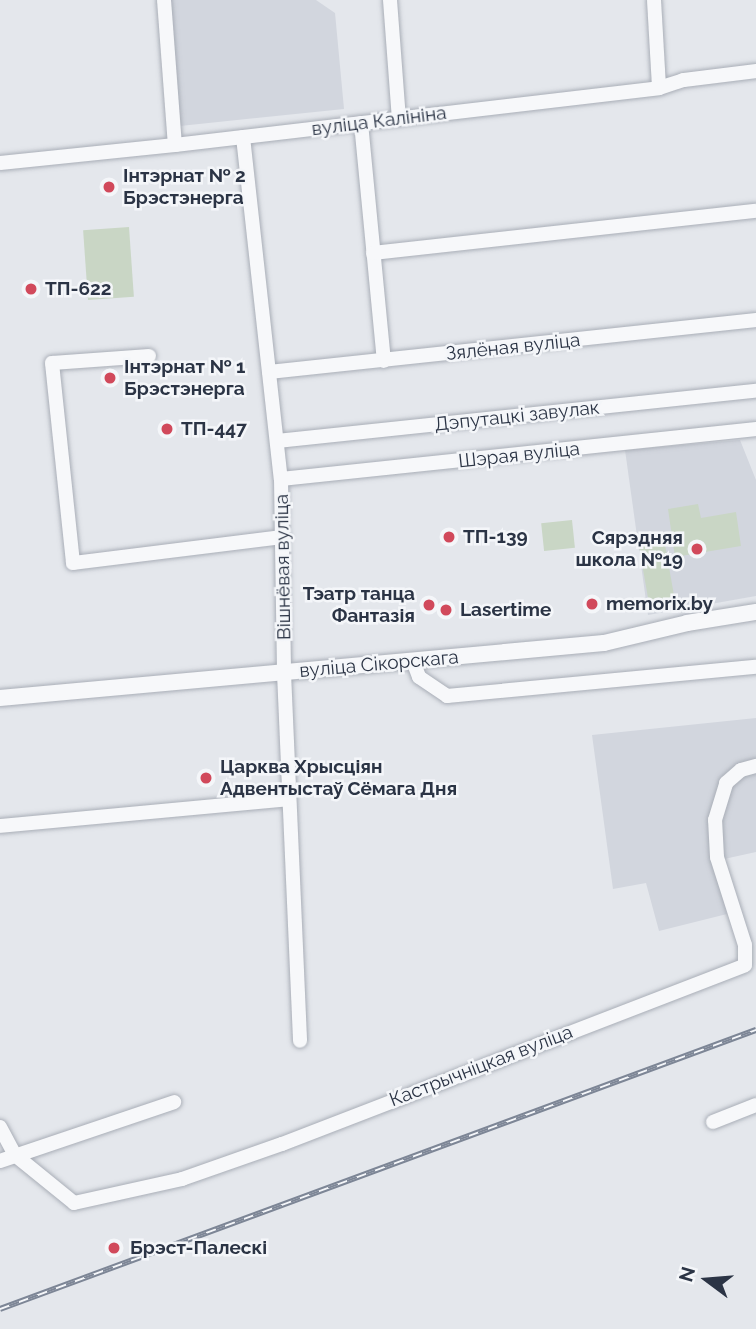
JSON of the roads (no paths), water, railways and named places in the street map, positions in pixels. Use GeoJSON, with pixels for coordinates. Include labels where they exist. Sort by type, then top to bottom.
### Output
{"type":"FeatureCollection","features":[{"type":"Feature","properties":{"kind":"street"},"geometry":{"type":"LineString","coordinates":[[164,0],[175,145]]}},
{"type":"Feature","properties":{"kind":"street"},"geometry":{"type":"LineString","coordinates":[[390,0],[400,119]]}},
{"type":"Feature","properties":{"kind":"street"},"geometry":{"type":"LineString","coordinates":[[654,0],[659,88]]}},
{"type":"Feature","properties":{"kind":"street","name":"вуліца Калініна"},"geometry":{"type":"LineString","coordinates":[[0,163],[659,88],[684,80],[756,71]]}},
{"type":"Feature","properties":{"kind":"street"},"geometry":{"type":"LineString","coordinates":[[361,124],[384,361]]}},
{"type":"Feature","properties":{"kind":"street","name":"Вішнёвая вуліца"},"geometry":{"type":"LineString","coordinates":[[243,137],[281,479],[284,673],[300,1041]]}},
{"type":"Feature","properties":{"kind":"street"},"geometry":{"type":"LineString","coordinates":[[373,253],[756,211]]}},
{"type":"Feature","properties":{"kind":"street","name":"Зялёная вуліца"},"geometry":{"type":"LineString","coordinates":[[269,372],[756,320]]}},
{"type":"Feature","properties":{"kind":"street"},"geometry":{"type":"LineString","coordinates":[[149,356],[52,363],[73,563],[283,537]]}},
{"type":"Feature","properties":{"kind":"street","name":"Дэпутацкі завулак"},"geometry":{"type":"LineString","coordinates":[[277,441],[756,391]]}},
{"type":"Feature","properties":{"kind":"street","name":"Шэрая вуліца"},"geometry":{"type":"LineString","coordinates":[[281,479],[756,429]]}},
{"type":"Feature","properties":{"kind":"street","name":"вуліца Сікорскага"},"geometry":{"type":"LineString","coordinates":[[0,698],[604,643],[687,623],[756,612]]}},
{"type":"Feature","properties":{"kind":"street"},"geometry":{"type":"LineString","coordinates":[[413,661],[419,677],[447,696],[756,667]]}},
{"type":"Feature","properties":{"kind":"street","name":"Кастрычніцкая вуліца"},"geometry":{"type":"LineString","coordinates":[[15,1155],[74,1203],[182,1179],[282,1144],[750,962],[717,857],[715,820],[726,783],[741,770],[756,766]]}},
{"type":"Feature","properties":{"kind":"street"},"geometry":{"type":"LineString","coordinates":[[0,826],[289,799]]}},
{"type":"Feature","properties":{"kind":"street"},"geometry":{"type":"LineString","coordinates":[[0,1161],[174,1102]]}},
{"type":"Feature","properties":{"kind":"street"},"geometry":{"type":"LineString","coordinates":[[713,1122],[756,1105]]}},
{"type":"Feature","properties":{"kind":"street"},"geometry":{"type":"LineString","coordinates":[[0,1127],[15,1155]]}},
{"type":"Feature","properties":{"kind":"railway"},"geometry":{"type":"LineString","coordinates":[[0,1309],[756,1030]]}},
{"type":"Feature","properties":{"kind":"place","name":"Інтэрнат № 2 Брэстэнерга"},"geometry":{"type":"Point","coordinates":[109,187]}},
{"type":"Feature","properties":{"kind":"place","name":"ТП-622"},"geometry":{"type":"Point","coordinates":[31,289]}},
{"type":"Feature","properties":{"kind":"place","name":"Інтэрнат № 1 Брэстэнерга"},"geometry":{"type":"Point","coordinates":[110,378]}},
{"type":"Feature","properties":{"kind":"place","name":"ТП-447"},"geometry":{"type":"Point","coordinates":[167,429]}},
{"type":"Feature","properties":{"kind":"place","name":"ТП-139"},"geometry":{"type":"Point","coordinates":[449,537]}},
{"type":"Feature","properties":{"kind":"place","name":"Сярэдняя школа №19"},"geometry":{"type":"Point","coordinates":[697,549]}},
{"type":"Feature","properties":{"kind":"place","name":"memorix.by"},"geometry":{"type":"Point","coordinates":[592,604]}},
{"type":"Feature","properties":{"kind":"place","name":"Тэатр танца Фантазія"},"geometry":{"type":"Point","coordinates":[429,605]}},
{"type":"Feature","properties":{"kind":"place","name":"Lasertime"},"geometry":{"type":"Point","coordinates":[446,610]}},
{"type":"Feature","properties":{"kind":"place","name":"Царква Хрысціян Адвентыстаў Сёмага Дня"},"geometry":{"type":"Point","coordinates":[206,778]}},
{"type":"Feature","properties":{"kind":"place","name":"Брэст-Палескі"},"geometry":{"type":"Point","coordinates":[114,1248]}}]}
